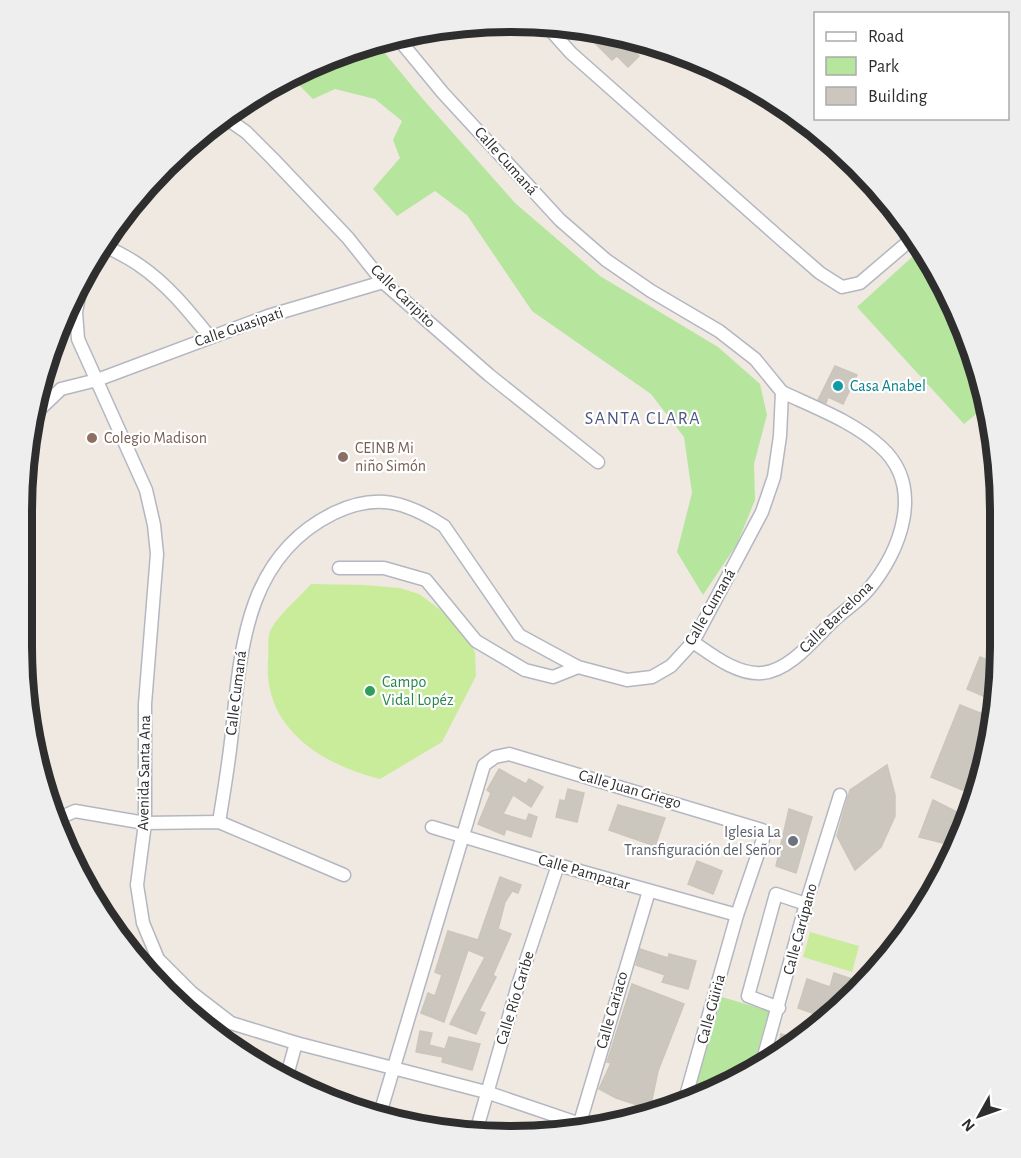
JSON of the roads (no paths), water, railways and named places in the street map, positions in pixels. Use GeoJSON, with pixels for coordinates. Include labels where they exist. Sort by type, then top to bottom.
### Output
{"type":"FeatureCollection","features":[{"type":"Feature","properties":{"kind":"street"},"geometry":{"type":"LineString","coordinates":[[554,34],[790,247],[842,287],[860,284],[908,242]]}},
{"type":"Feature","properties":{"kind":"street","name":"Calle Cumaná"},"geometry":{"type":"LineString","coordinates":[[219,822],[239,654],[249,616],[263,583],[286,548],[318,521],[347,507],[373,500],[409,507],[444,526],[519,635],[578,667],[627,680],[652,677],[671,666],[693,642],[762,512],[774,477],[780,436],[782,392],[755,359],[719,331],[615,267],[560,220],[443,93],[403,44]]}},
{"type":"Feature","properties":{"kind":"street","name":"Calle Caripito"},"geometry":{"type":"LineString","coordinates":[[231,121],[246,132],[348,238],[383,282],[489,375],[598,462]]}},
{"type":"Feature","properties":{"kind":"street"},"geometry":{"type":"LineString","coordinates":[[110,248],[138,264],[154,277],[180,301],[208,336]]}},
{"type":"Feature","properties":{"kind":"street","name":"Calle Guasipati"},"geometry":{"type":"LineString","coordinates":[[44,405],[61,389],[97,380],[208,336],[383,282]]}},
{"type":"Feature","properties":{"kind":"street","name":"Avenida Santa Ana"},"geometry":{"type":"LineString","coordinates":[[77,308],[78,339],[146,490],[154,525],[157,554],[145,704],[145,824],[136,885],[143,923],[158,959],[192,993],[231,1023],[296,1043],[486,1092],[567,1123]]}},
{"type":"Feature","properties":{"kind":"street","name":"Calle Barcelona"},"geometry":{"type":"LineString","coordinates":[[693,642],[746,672],[775,670],[867,591],[887,563],[898,541],[907,492],[898,467],[883,448],[858,429],[782,392]]}},
{"type":"Feature","properties":{"kind":"street"},"geometry":{"type":"LineString","coordinates":[[339,568],[384,568],[426,580],[476,641],[525,670],[552,677],[578,667]]}},
{"type":"Feature","properties":{"kind":"street","name":"Calle Juan Griego"},"geometry":{"type":"LineString","coordinates":[[464,835],[484,765],[495,757],[509,754],[520,757],[762,830],[763,839],[737,915]]}},
{"type":"Feature","properties":{"kind":"street","name":"Calle Carúpano"},"geometry":{"type":"LineString","coordinates":[[765,1053],[806,904],[840,795]]}},
{"type":"Feature","properties":{"kind":"street"},"geometry":{"type":"LineString","coordinates":[[63,817],[75,811],[145,824],[219,822],[344,875]]}},
{"type":"Feature","properties":{"kind":"street","name":"Calle Pampatar"},"geometry":{"type":"LineString","coordinates":[[432,827],[737,915]]}},
{"type":"Feature","properties":{"kind":"street"},"geometry":{"type":"LineString","coordinates":[[381,1108],[464,835]]}},
{"type":"Feature","properties":{"kind":"street","name":"Calle Río Caribe"},"geometry":{"type":"LineString","coordinates":[[478,1125],[486,1092],[558,865]]}},
{"type":"Feature","properties":{"kind":"street","name":"Calle Cariaco"},"geometry":{"type":"LineString","coordinates":[[581,1121],[649,891]]}},
{"type":"Feature","properties":{"kind":"street"},"geometry":{"type":"LineString","coordinates":[[779,1008],[747,996],[776,894],[806,904]]}},
{"type":"Feature","properties":{"kind":"street","name":"Calle Güiria"},"geometry":{"type":"LineString","coordinates":[[687,1093],[737,915]]}},
{"type":"Feature","properties":{"kind":"street"},"geometry":{"type":"LineString","coordinates":[[288,1071],[296,1043]]}},
{"type":"Feature","properties":{"kind":"place","name":"Casa Anabel"},"geometry":{"type":"Point","coordinates":[838,386]}},
{"type":"Feature","properties":{"kind":"place","name":"Colegio Madison"},"geometry":{"type":"Point","coordinates":[92,438]}},
{"type":"Feature","properties":{"kind":"place","name":"CEINB Mi niño Simón"},"geometry":{"type":"Point","coordinates":[343,457]}},
{"type":"Feature","properties":{"kind":"place","name":"Campo Vidal Lopéz"},"geometry":{"type":"Point","coordinates":[370,691]}},
{"type":"Feature","properties":{"kind":"place","name":"Iglesia La Transfiguración del Señor"},"geometry":{"type":"Point","coordinates":[793,841]}},
{"type":"Feature","properties":{"kind":"district","name":"SANTA CLARA"},"geometry":{"type":"Point","coordinates":[643,419]}}]}
